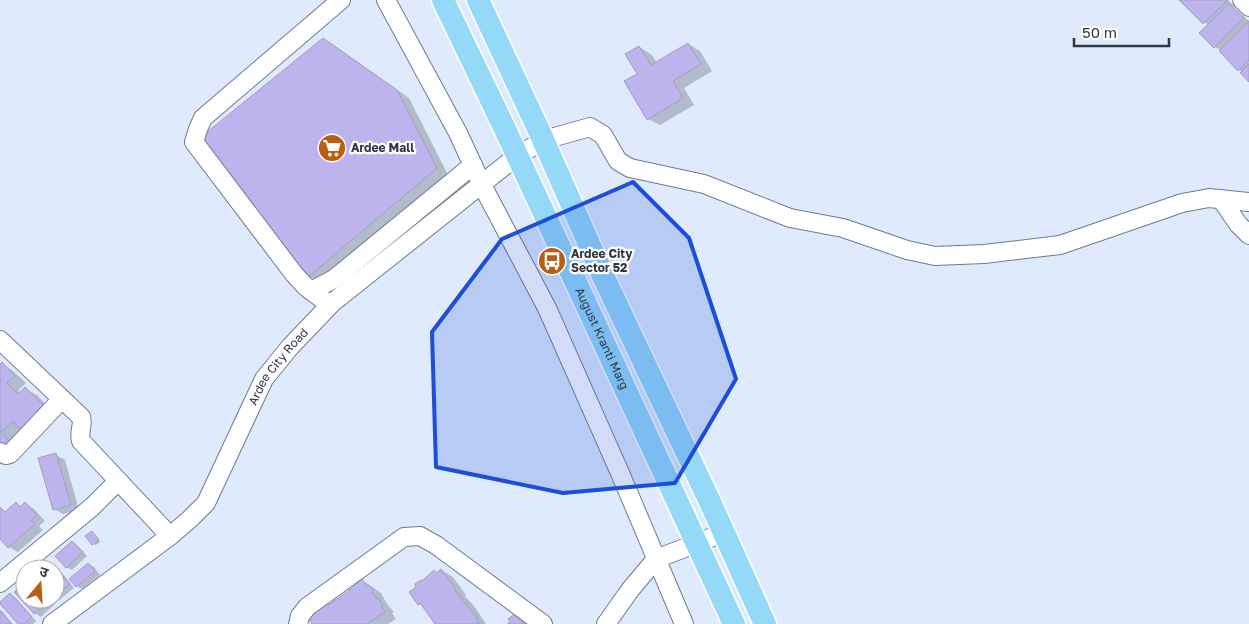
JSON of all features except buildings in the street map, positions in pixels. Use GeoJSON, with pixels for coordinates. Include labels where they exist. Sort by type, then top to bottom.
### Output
{"type":"FeatureCollection","features":[{"type":"Feature","properties":{"kind":"main road","name":"August Kranti Marg"},"geometry":{"type":"LineString","coordinates":[[443,0],[734,624]]}},
{"type":"Feature","properties":{"kind":"main road"},"geometry":{"type":"LineString","coordinates":[[478,0],[544,140],[605,280],[724,532],[765,624]]}},
{"type":"Feature","properties":{"kind":"street"},"geometry":{"type":"LineString","coordinates":[[330,306],[294,274],[194,142],[203,118],[341,0]]}},
{"type":"Feature","properties":{"kind":"street"},"geometry":{"type":"LineString","coordinates":[[386,0],[458,133],[482,185],[547,308],[684,624]]}},
{"type":"Feature","properties":{"kind":"street"},"geometry":{"type":"LineString","coordinates":[[1242,0],[1249,7]]}},
{"type":"Feature","properties":{"kind":"street","name":"Ardee City Road"},"geometry":{"type":"LineString","coordinates":[[52,624],[170,536],[206,503],[264,379],[290,347],[330,306],[517,156],[544,140],[590,127],[603,135],[618,161],[630,168],[704,184],[790,218],[843,228],[907,250],[935,256],[984,254],[1060,245],[1182,202],[1210,198],[1221,199]]}},
{"type":"Feature","properties":{"kind":"street"},"geometry":{"type":"LineString","coordinates":[[311,291],[334,278],[473,165]]}},
{"type":"Feature","properties":{"kind":"street"},"geometry":{"type":"LineString","coordinates":[[1221,199],[1249,202]]}},
{"type":"Feature","properties":{"kind":"street"},"geometry":{"type":"LineString","coordinates":[[1221,199],[1238,224],[1249,235]]}},
{"type":"Feature","properties":{"kind":"street"},"geometry":{"type":"LineString","coordinates":[[0,340],[81,417],[79,436],[81,440],[170,536]]}},
{"type":"Feature","properties":{"kind":"street"},"geometry":{"type":"LineString","coordinates":[[0,452],[6,455],[10,454],[62,399]]}},
{"type":"Feature","properties":{"kind":"street"},"geometry":{"type":"LineString","coordinates":[[0,583],[92,507],[118,481]]}},
{"type":"Feature","properties":{"kind":"street"},"geometry":{"type":"LineString","coordinates":[[606,624],[630,590],[656,560],[724,532]]}},
{"type":"Feature","properties":{"kind":"street"},"geometry":{"type":"LineString","coordinates":[[298,624],[300,616],[307,608],[404,536],[420,536],[436,545],[543,624]]}},
{"type":"Feature","properties":{"kind":"highlighted area"},"geometry":{"type":"Polygon","coordinates":[[[633,182],[689,238],[736,379],[675,483],[563,493],[436,467],[432,332],[502,239],[633,182]]]}},
{"type":"Feature","properties":{"kind":"place","name":"Ardee Mall"},"geometry":{"type":"Point","coordinates":[332,148]}},
{"type":"Feature","properties":{"kind":"place","name":"Ardee City Sector 52"},"geometry":{"type":"Point","coordinates":[552,261]}}]}
